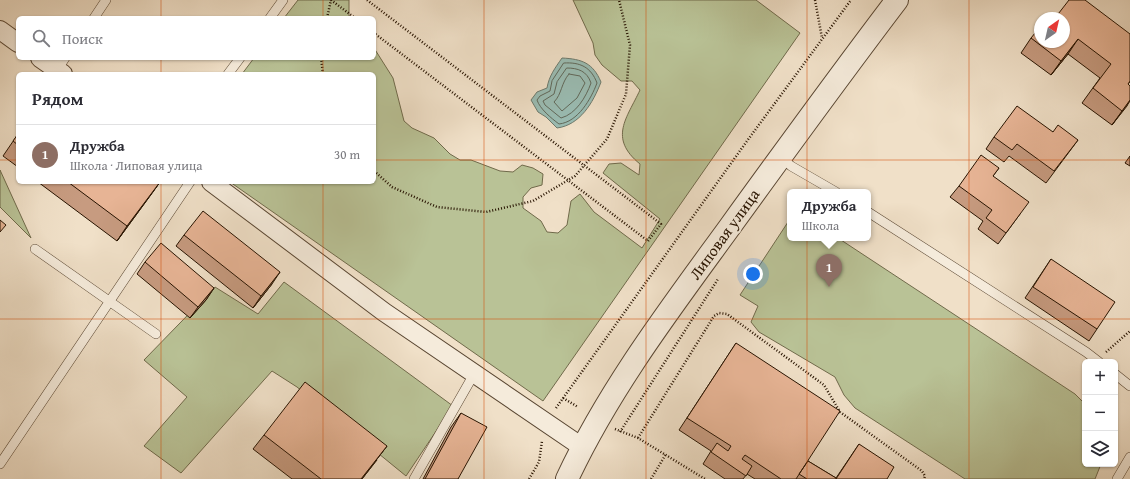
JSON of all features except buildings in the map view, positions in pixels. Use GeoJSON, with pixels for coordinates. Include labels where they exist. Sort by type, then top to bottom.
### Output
{"type":"FeatureCollection","features":[{"type":"Feature","properties":{"kind":"street","name":"Липовая улица"},"geometry":{"type":"LineString","coordinates":[[567,479],[582,447],[623,378],[661,320],[781,157],[891,2]]}},
{"type":"Feature","properties":{"kind":"street"},"geometry":{"type":"LineString","coordinates":[[0,30],[16,42]]}},
{"type":"Feature","properties":{"kind":"street"},"geometry":{"type":"LineString","coordinates":[[45,60],[62,67]]}},
{"type":"Feature","properties":{"kind":"street"},"geometry":{"type":"LineString","coordinates":[[214,184],[384,312],[582,447]]}},
{"type":"Feature","properties":{"kind":"lane"},"geometry":{"type":"LineString","coordinates":[[95,16],[106,0]]}},
{"type":"Feature","properties":{"kind":"lane"},"geometry":{"type":"LineString","coordinates":[[271,16],[283,0]]}},
{"type":"Feature","properties":{"kind":"lane"},"geometry":{"type":"LineString","coordinates":[[230,72],[238,60]]}},
{"type":"Feature","properties":{"kind":"lane"},"geometry":{"type":"LineString","coordinates":[[781,157],[791,166],[831,189]]}},
{"type":"Feature","properties":{"kind":"lane"},"geometry":{"type":"LineString","coordinates":[[0,464],[189,184]]}},
{"type":"Feature","properties":{"kind":"lane"},"geometry":{"type":"LineString","coordinates":[[871,214],[1095,359]]}},
{"type":"Feature","properties":{"kind":"lane"},"geometry":{"type":"LineString","coordinates":[[35,249],[110,300],[156,334]]}},
{"type":"Feature","properties":{"kind":"lane"},"geometry":{"type":"LineString","coordinates":[[414,479],[474,374]]}},
{"type":"Feature","properties":{"kind":"lane"},"geometry":{"type":"LineString","coordinates":[[1118,376],[1130,386]]}},
{"type":"Feature","properties":{"kind":"lane"},"geometry":{"type":"LineString","coordinates":[[1117,479],[1130,457]]}},
{"type":"Feature","properties":{"kind":"path"},"geometry":{"type":"LineString","coordinates":[[327,16],[331,0],[351,16]]}},
{"type":"Feature","properties":{"kind":"path"},"geometry":{"type":"LineString","coordinates":[[367,0],[661,224],[648,241],[376,35]]}},
{"type":"Feature","properties":{"kind":"path"},"geometry":{"type":"LineString","coordinates":[[376,173],[392,187],[437,207],[486,212],[533,201],[575,176],[607,139],[626,94],[630,45],[619,0]]}},
{"type":"Feature","properties":{"kind":"path"},"geometry":{"type":"LineString","coordinates":[[815,0],[822,39]]}},
{"type":"Feature","properties":{"kind":"path"},"geometry":{"type":"LineString","coordinates":[[529,479],[539,462],[546,422],[747,141],[851,0]]}},
{"type":"Feature","properties":{"kind":"path"},"geometry":{"type":"LineString","coordinates":[[321,60],[324,72]]}},
{"type":"Feature","properties":{"kind":"path"},"geometry":{"type":"LineString","coordinates":[[638,438],[714,316],[719,313],[727,314],[824,385],[840,412],[922,471],[925,476],[924,479]]}},
{"type":"Feature","properties":{"kind":"path"},"geometry":{"type":"LineString","coordinates":[[1100,359],[1130,331]]}},
{"type":"Feature","properties":{"kind":"path"},"geometry":{"type":"LineString","coordinates":[[563,398],[578,407]]}},
{"type":"Feature","properties":{"kind":"path"},"geometry":{"type":"LineString","coordinates":[[614,428],[638,438],[705,479]]}},
{"type":"Feature","properties":{"kind":"path"},"geometry":{"type":"LineString","coordinates":[[651,479],[666,454]]}},
{"type":"Feature","properties":{"kind":"green space"},"geometry":{"type":"Polygon","coordinates":[[[298,0],[349,0],[349,16],[286,16],[298,0]]]}},
{"type":"Feature","properties":{"kind":"green space"},"geometry":{"type":"Polygon","coordinates":[[[573,0],[756,0],[800,33],[543,401],[233,184],[376,184],[376,72],[244,72],[252,60],[376,60],[376,51],[393,78],[404,121],[412,128],[434,138],[450,154],[460,160],[471,160],[500,171],[513,172],[522,165],[533,168],[543,174],[542,185],[531,188],[523,197],[523,208],[541,221],[547,232],[558,233],[567,225],[571,201],[580,194],[594,212],[642,248],[660,219],[603,173],[609,164],[621,163],[639,175],[640,164],[630,155],[625,145],[623,128],[640,90],[632,81],[621,81],[602,65],[595,55],[593,43],[573,0]]]}},
{"type":"Feature","properties":{"kind":"green space"},"geometry":{"type":"Polygon","coordinates":[[[0,170],[31,238],[0,207],[0,170]]]}},
{"type":"Feature","properties":{"kind":"green space"},"geometry":{"type":"Polygon","coordinates":[[[787,224],[787,241],[843,241],[1075,394],[1082,401],[1082,467],[1100,467],[1095,479],[965,479],[855,408],[844,395],[835,377],[759,332],[751,322],[758,306],[740,295],[787,224]]]}},
{"type":"Feature","properties":{"kind":"green space"},"geometry":{"type":"Polygon","coordinates":[[[284,282],[453,406],[406,476],[297,387],[272,371],[181,473],[144,446],[187,397],[144,360],[215,287],[258,314],[284,282]]]}},
{"type":"Feature","properties":{"kind":"water"},"geometry":{"type":"Polygon","coordinates":[[[562,58],[586,63],[594,70],[601,82],[594,98],[585,112],[579,118],[565,126],[557,128],[546,117],[538,112],[531,100],[537,92],[547,88],[551,76],[562,58]]]}},
{"type":"Feature","properties":{"kind":"place","name":"Дружба"},"geometry":{"type":"Point","coordinates":[829,287]}}]}
